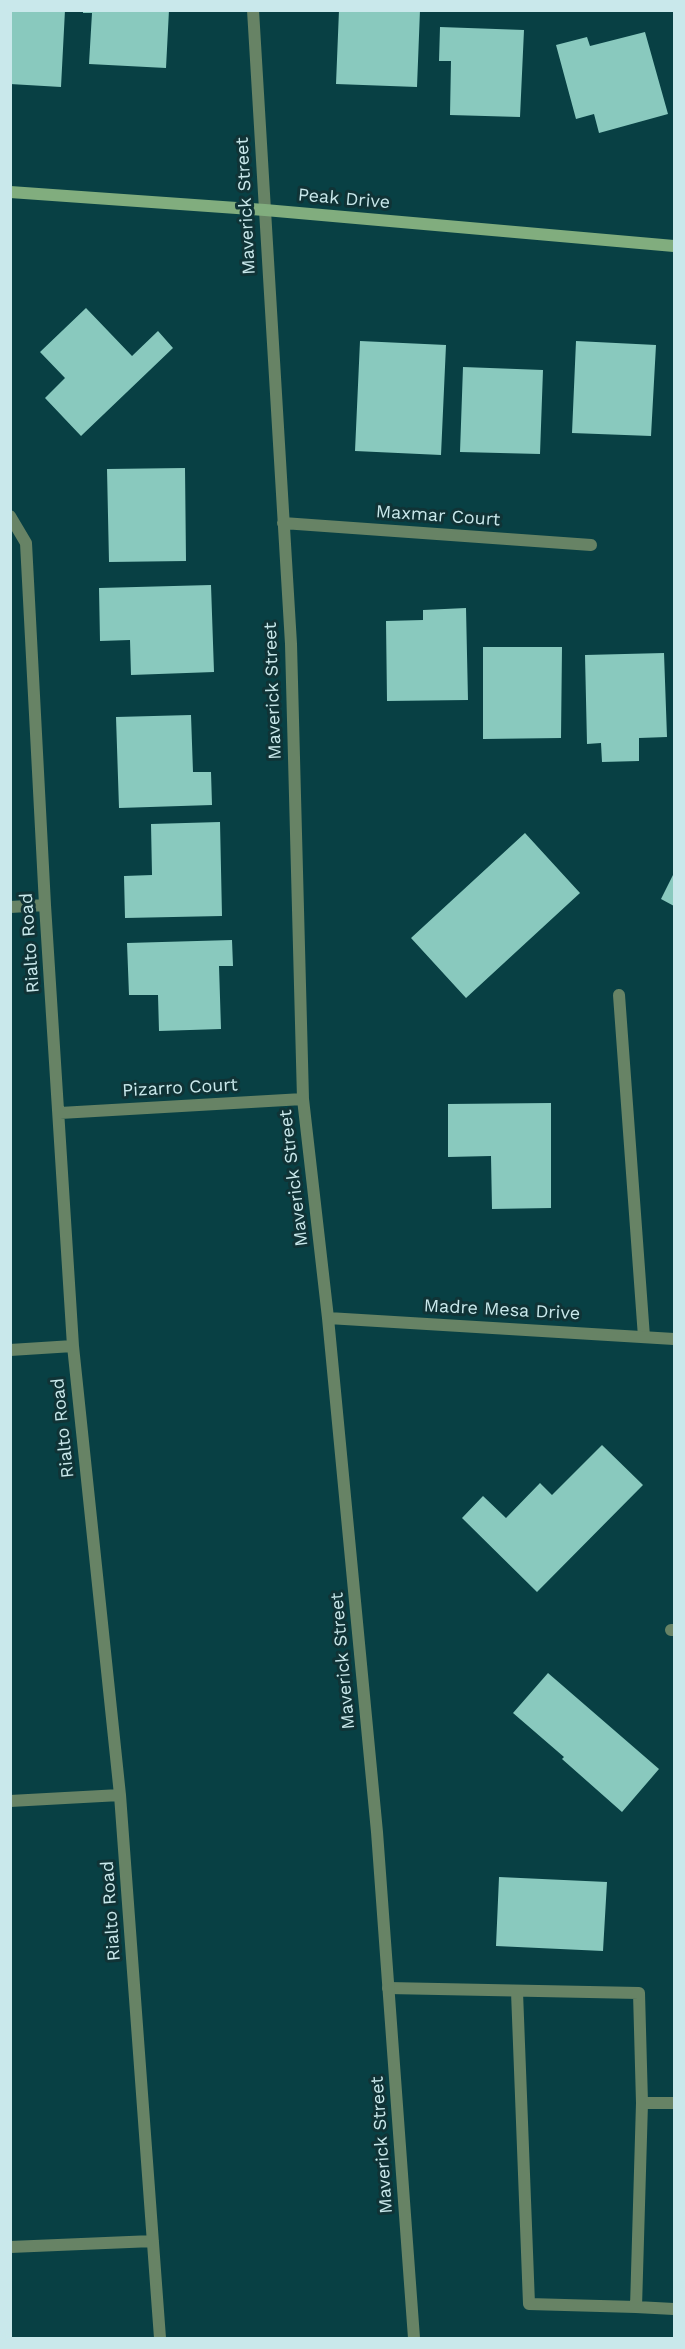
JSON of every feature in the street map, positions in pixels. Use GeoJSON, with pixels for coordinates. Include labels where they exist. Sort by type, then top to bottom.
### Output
{"type":"FeatureCollection","features":[{"type":"Feature","properties":{"kind":"street","name":"Maverick Street"},"geometry":{"type":"LineString","coordinates":[[253,10],[291,644],[303,1099],[328,1317],[377,1832],[414,2338]]}},
{"type":"Feature","properties":{"kind":"street","name":"Peak Drive"},"geometry":{"type":"LineString","coordinates":[[10,192],[265,210],[675,246]]}},
{"type":"Feature","properties":{"kind":"street","name":"Rialto Road"},"geometry":{"type":"LineString","coordinates":[[10,516],[26,543],[45,905],[73,1346],[120,1796],[160,2338]]}},
{"type":"Feature","properties":{"kind":"street","name":"Maxmar Court"},"geometry":{"type":"LineString","coordinates":[[283,523],[591,545]]}},
{"type":"Feature","properties":{"kind":"street"},"geometry":{"type":"LineString","coordinates":[[10,907],[45,905]]}},
{"type":"Feature","properties":{"kind":"street"},"geometry":{"type":"LineString","coordinates":[[620,995],[644,1337]]}},
{"type":"Feature","properties":{"kind":"street","name":"Pizarro Court"},"geometry":{"type":"LineString","coordinates":[[60,1113],[303,1099]]}},
{"type":"Feature","properties":{"kind":"street","name":"Madre Mesa Drive"},"geometry":{"type":"LineString","coordinates":[[328,1317],[675,1339]]}},
{"type":"Feature","properties":{"kind":"street"},"geometry":{"type":"LineString","coordinates":[[10,1350],[73,1346]]}},
{"type":"Feature","properties":{"kind":"street"},"geometry":{"type":"LineString","coordinates":[[10,1801],[120,1796]]}},
{"type":"Feature","properties":{"kind":"street"},"geometry":{"type":"LineString","coordinates":[[388,1988],[639,1993],[642,2103],[636,2307]]}},
{"type":"Feature","properties":{"kind":"street"},"geometry":{"type":"LineString","coordinates":[[518,1992],[529,2304],[675,2309]]}},
{"type":"Feature","properties":{"kind":"street"},"geometry":{"type":"LineString","coordinates":[[642,2103],[675,2103]]}},
{"type":"Feature","properties":{"kind":"street"},"geometry":{"type":"LineString","coordinates":[[10,2247],[153,2241]]}},
{"type":"Feature","properties":{"kind":"building"},"geometry":{"type":"Polygon","coordinates":[[[10,10],[65,10],[61,87],[10,84],[10,10]]]}},
{"type":"Feature","properties":{"kind":"building"},"geometry":{"type":"Polygon","coordinates":[[[83,10],[169,10],[166,68],[89,64],[92,13],[83,13],[83,10]]]}},
{"type":"Feature","properties":{"kind":"building"},"geometry":{"type":"Polygon","coordinates":[[[339,10],[420,10],[417,87],[336,84],[339,10]]]}},
{"type":"Feature","properties":{"kind":"building"},"geometry":{"type":"Polygon","coordinates":[[[440,27],[524,30],[520,117],[450,115],[451,61],[439,61],[440,27]]]}},
{"type":"Feature","properties":{"kind":"building"},"geometry":{"type":"Polygon","coordinates":[[[645,32],[668,114],[599,133],[594,114],[576,119],[556,45],[587,37],[590,46],[645,32]]]}},
{"type":"Feature","properties":{"kind":"building"},"geometry":{"type":"Polygon","coordinates":[[[86,308],[132,356],[158,331],[173,348],[81,436],[45,398],[65,378],[40,352],[86,308]]]}},
{"type":"Feature","properties":{"kind":"building"},"geometry":{"type":"Polygon","coordinates":[[[360,341],[446,345],[441,455],[355,451],[360,341]]]}},
{"type":"Feature","properties":{"kind":"building"},"geometry":{"type":"Polygon","coordinates":[[[576,341],[656,345],[651,436],[572,433],[576,341]]]}},
{"type":"Feature","properties":{"kind":"building"},"geometry":{"type":"Polygon","coordinates":[[[463,367],[543,370],[540,454],[460,452],[463,367]]]}},
{"type":"Feature","properties":{"kind":"building"},"geometry":{"type":"Polygon","coordinates":[[[185,468],[186,561],[109,562],[107,469],[185,468]]]}},
{"type":"Feature","properties":{"kind":"building"},"geometry":{"type":"Polygon","coordinates":[[[211,585],[214,672],[131,675],[130,640],[100,641],[99,588],[211,585]]]}},
{"type":"Feature","properties":{"kind":"building"},"geometry":{"type":"Polygon","coordinates":[[[466,608],[468,700],[387,701],[386,621],[423,620],[423,610],[466,608]]]}},
{"type":"Feature","properties":{"kind":"building"},"geometry":{"type":"Polygon","coordinates":[[[483,647],[562,647],[561,738],[483,739],[483,647]]]}},
{"type":"Feature","properties":{"kind":"building"},"geometry":{"type":"Polygon","coordinates":[[[664,653],[667,737],[639,738],[639,761],[602,762],[601,743],[587,744],[585,655],[664,653]]]}},
{"type":"Feature","properties":{"kind":"building"},"geometry":{"type":"Polygon","coordinates":[[[191,715],[193,772],[211,772],[212,805],[119,808],[116,717],[191,715]]]}},
{"type":"Feature","properties":{"kind":"building"},"geometry":{"type":"Polygon","coordinates":[[[220,822],[222,916],[125,918],[124,876],[152,875],[151,824],[220,822]]]}},
{"type":"Feature","properties":{"kind":"building"},"geometry":{"type":"Polygon","coordinates":[[[525,833],[580,893],[466,998],[411,938],[525,833]]]}},
{"type":"Feature","properties":{"kind":"building"},"geometry":{"type":"Polygon","coordinates":[[[674,873],[674,906],[661,899],[674,873]]]}},
{"type":"Feature","properties":{"kind":"building"},"geometry":{"type":"Polygon","coordinates":[[[232,940],[233,966],[219,966],[221,1029],[159,1031],[158,995],[129,995],[127,943],[232,940]]]}},
{"type":"Feature","properties":{"kind":"building"},"geometry":{"type":"Polygon","coordinates":[[[551,1103],[551,1208],[492,1209],[491,1156],[448,1157],[448,1104],[551,1103]]]}},
{"type":"Feature","properties":{"kind":"building"},"geometry":{"type":"Polygon","coordinates":[[[602,1445],[643,1485],[537,1592],[462,1518],[483,1496],[506,1518],[540,1483],[552,1495],[602,1445]]]}},
{"type":"Feature","properties":{"kind":"building"},"geometry":{"type":"Polygon","coordinates":[[[548,1673],[659,1769],[622,1812],[513,1713],[548,1673]]]}},
{"type":"Feature","properties":{"kind":"building"},"geometry":{"type":"Polygon","coordinates":[[[499,1877],[607,1882],[603,1951],[496,1946],[499,1877]]]}}]}
